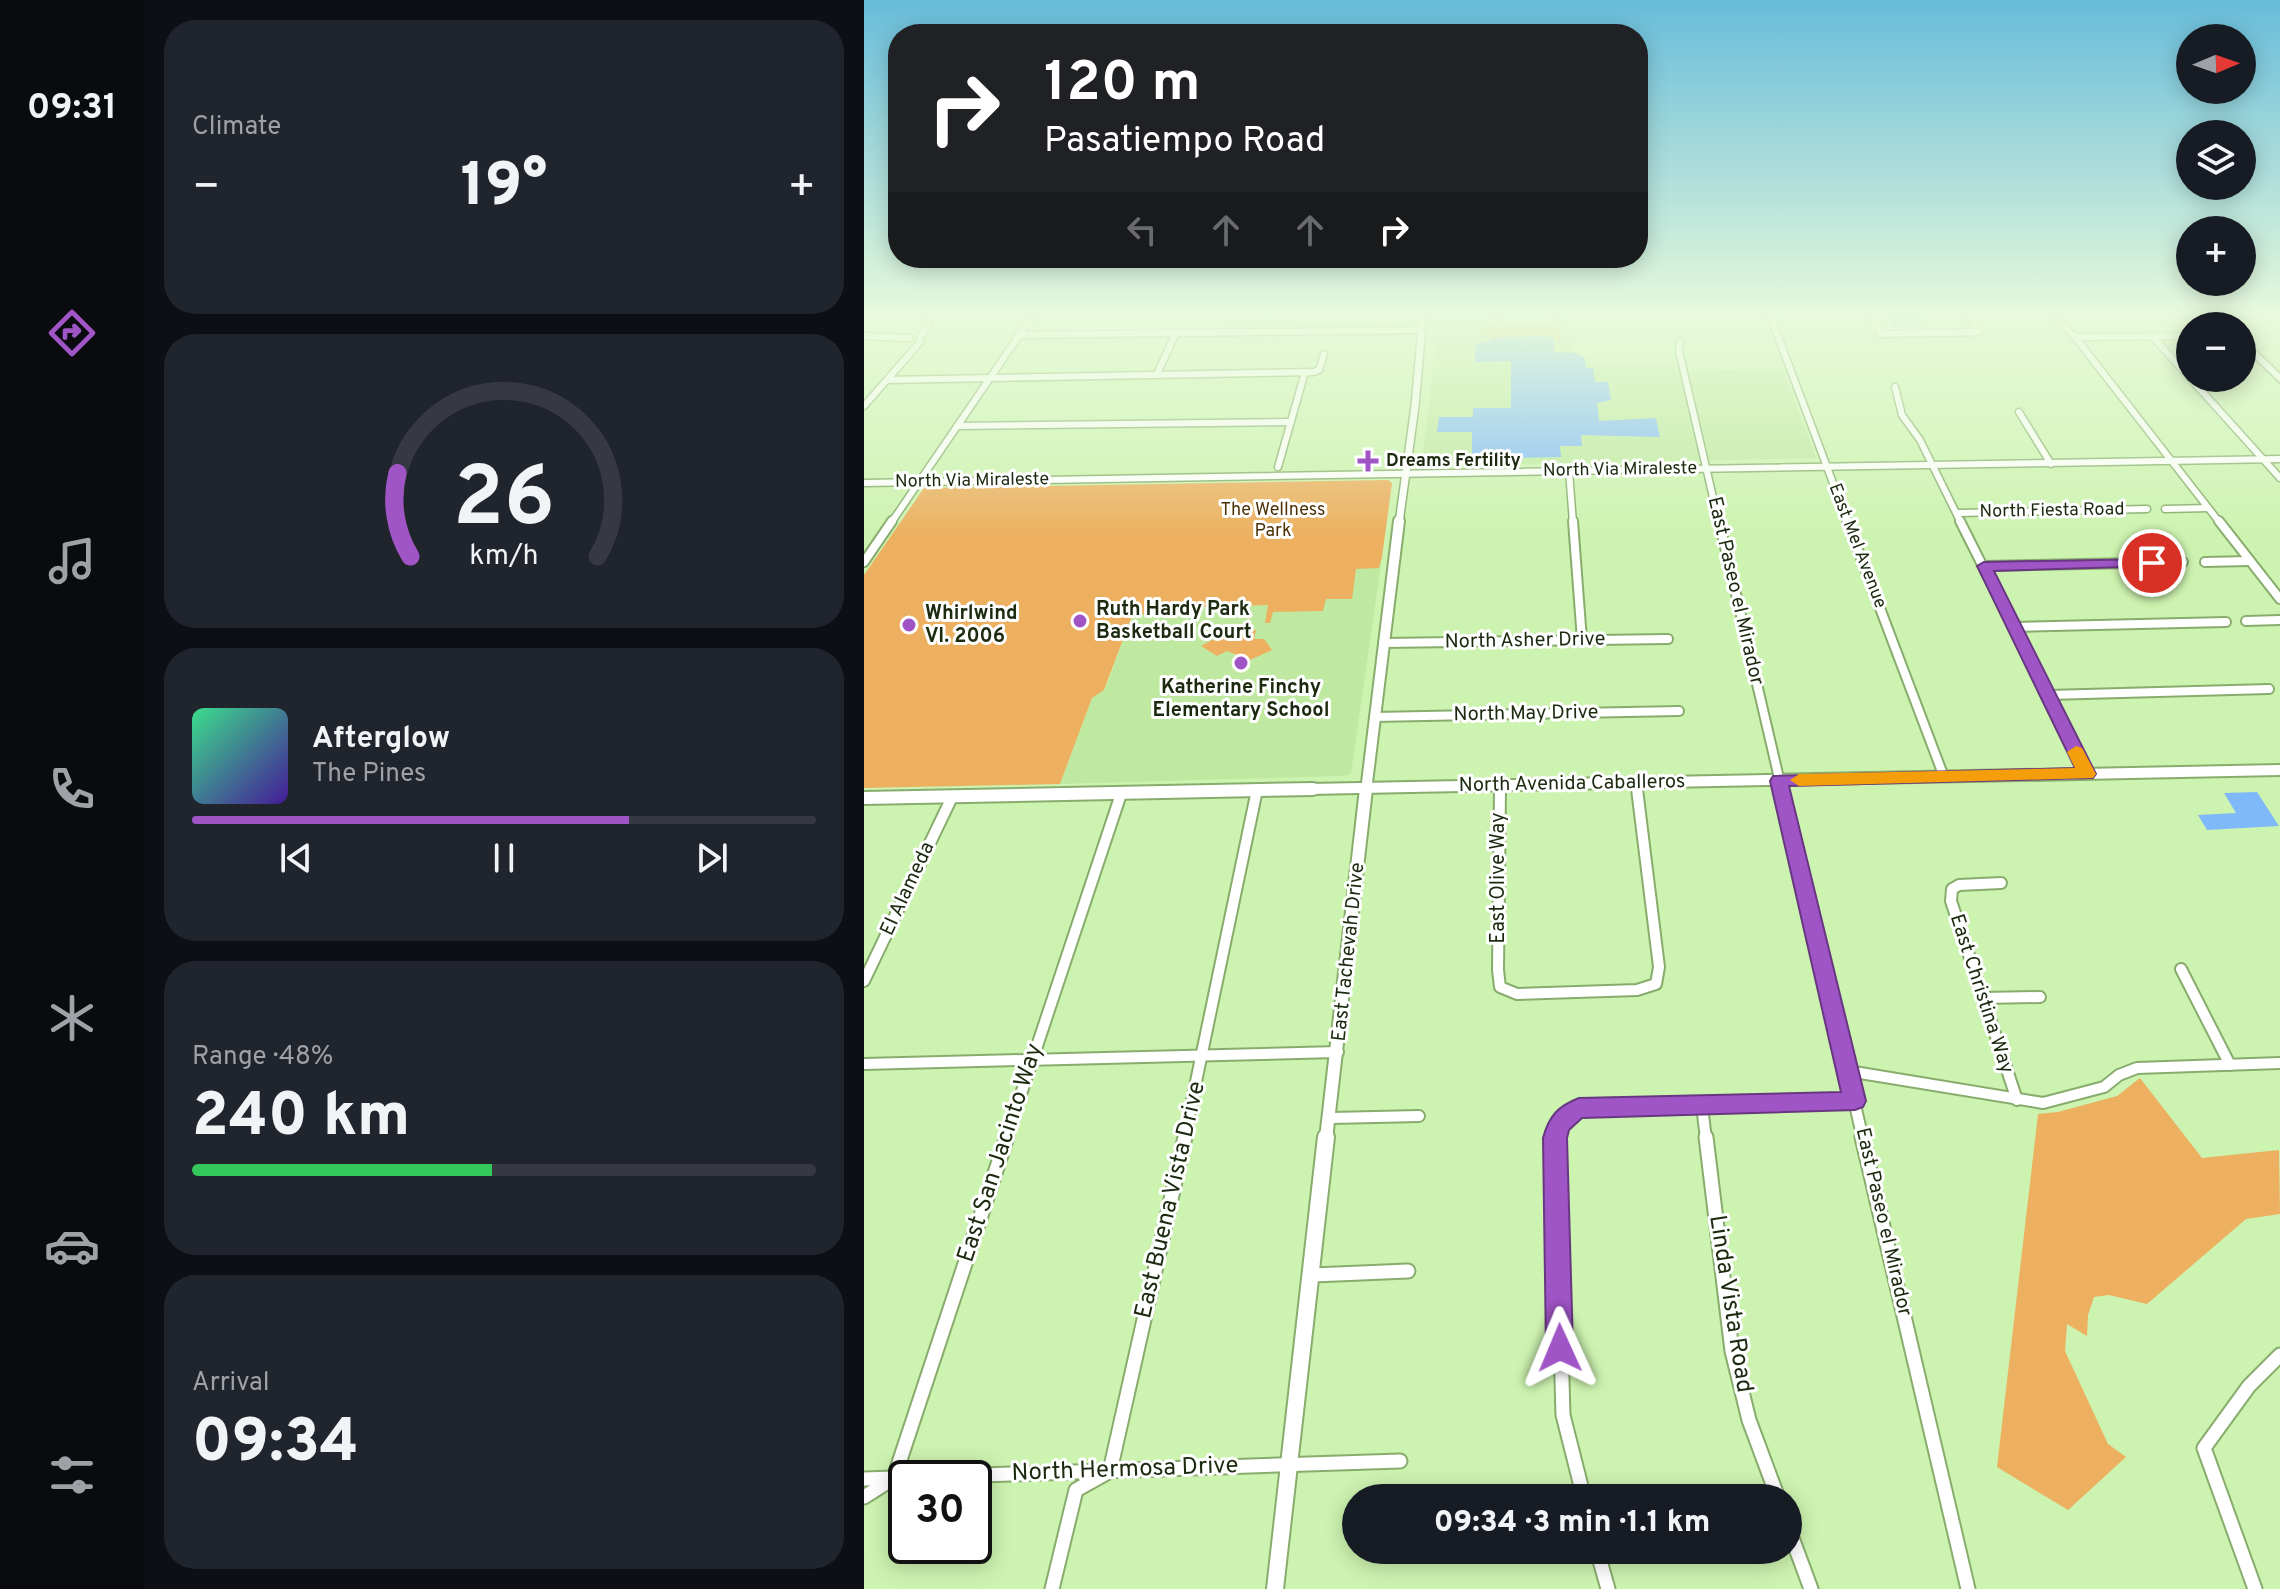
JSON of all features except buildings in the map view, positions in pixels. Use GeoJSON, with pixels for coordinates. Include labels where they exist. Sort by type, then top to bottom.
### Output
{"type":"FeatureCollection","features":[{"type":"Feature","properties":{"kind":"street"},"geometry":{"type":"LineString","coordinates":[[864,406],[879,389]]}},
{"type":"Feature","properties":{"kind":"street"},"geometry":{"type":"LineString","coordinates":[[866,557],[982,389]]}},
{"type":"Feature","properties":{"kind":"street"},"geometry":{"type":"LineString","coordinates":[[1278,467],[1300,389]]}},
{"type":"Feature","properties":{"kind":"street","name":"East Tachevah Drive"},"geometry":{"type":"LineString","coordinates":[[1275,1589],[1331,1118],[1374,717],[1417,389]]}},
{"type":"Feature","properties":{"kind":"street","name":"East Paseo el Mirador"},"geometry":{"type":"LineString","coordinates":[[1688,389],[1968,1589]]}},
{"type":"Feature","properties":{"kind":"street","name":"East Mel Avenue"},"geometry":{"type":"LineString","coordinates":[[1798,389],[1944,777]]}},
{"type":"Feature","properties":{"kind":"street"},"geometry":{"type":"LineString","coordinates":[[1895,389],[1894,395],[1908,424],[1920,440],[1958,513],[2087,774]]}},
{"type":"Feature","properties":{"kind":"street"},"geometry":{"type":"LineString","coordinates":[[2116,389],[2280,599]]}},
{"type":"Feature","properties":{"kind":"street"},"geometry":{"type":"LineString","coordinates":[[2203,392],[2280,478]]}},
{"type":"Feature","properties":{"kind":"street"},"geometry":{"type":"LineString","coordinates":[[2019,412],[2051,464]]}},
{"type":"Feature","properties":{"kind":"street"},"geometry":{"type":"LineString","coordinates":[[957,426],[1290,422]]}},
{"type":"Feature","properties":{"kind":"street","name":"North Via Miraleste"},"geometry":{"type":"LineString","coordinates":[[864,483],[2280,459]]}},
{"type":"Feature","properties":{"kind":"street"},"geometry":{"type":"LineString","coordinates":[[1569,471],[1582,640]]}},
{"type":"Feature","properties":{"kind":"street"},"geometry":{"type":"LineString","coordinates":[[2165,509],[2208,508]]}},
{"type":"Feature","properties":{"kind":"street","name":"North Fiesta Road"},"geometry":{"type":"LineString","coordinates":[[1958,513],[2147,509]]}},
{"type":"Feature","properties":{"kind":"street"},"geometry":{"type":"LineString","coordinates":[[2205,562],[2250,561]]}},
{"type":"Feature","properties":{"kind":"street"},"geometry":{"type":"LineString","coordinates":[[1984,566],[2183,562]]}},
{"type":"Feature","properties":{"kind":"street"},"geometry":{"type":"LineString","coordinates":[[2246,621],[2280,620]]}},
{"type":"Feature","properties":{"kind":"street"},"geometry":{"type":"LineString","coordinates":[[2014,627],[2226,622]]}},
{"type":"Feature","properties":{"kind":"street","name":"North Asher Drive"},"geometry":{"type":"LineString","coordinates":[[1383,643],[1668,639]]}},
{"type":"Feature","properties":{"kind":"street"},"geometry":{"type":"LineString","coordinates":[[2048,695],[2269,689]]}},
{"type":"Feature","properties":{"kind":"street","name":"North May Drive"},"geometry":{"type":"LineString","coordinates":[[1374,717],[1679,711]]}},
{"type":"Feature","properties":{"kind":"street","name":"North Avenida Caballeros"},"geometry":{"type":"LineString","coordinates":[[864,798],[2280,770]]}},
{"type":"Feature","properties":{"kind":"street","name":"East Olive Way"},"geometry":{"type":"LineString","coordinates":[[1500,785],[1498,970],[1500,987],[1517,994],[1637,990],[1656,984],[1659,967],[1636,783]]}},
{"type":"Feature","properties":{"kind":"street","name":"East Buena Vista Drive"},"geometry":{"type":"LineString","coordinates":[[1110,1471],[1203,1055],[1257,790]]}},
{"type":"Feature","properties":{"kind":"street","name":"East San Jacinto Way"},"geometry":{"type":"LineString","coordinates":[[900,1460],[1121,794]]}},
{"type":"Feature","properties":{"kind":"street","name":"El Alameda"},"geometry":{"type":"LineString","coordinates":[[864,981],[952,797]]}},
{"type":"Feature","properties":{"kind":"street","name":"East Christina Way"},"geometry":{"type":"LineString","coordinates":[[2001,883],[1959,885],[1952,889],[1951,901],[2017,1100]]}},
{"type":"Feature","properties":{"kind":"street"},"geometry":{"type":"LineString","coordinates":[[2181,969],[2230,1065]]}},
{"type":"Feature","properties":{"kind":"street"},"geometry":{"type":"LineString","coordinates":[[1982,998],[2040,997]]}},
{"type":"Feature","properties":{"kind":"street"},"geometry":{"type":"LineString","coordinates":[[864,1064],[1338,1052]]}},
{"type":"Feature","properties":{"kind":"street"},"geometry":{"type":"LineString","coordinates":[[1848,1071],[2043,1103],[2104,1087],[2119,1075],[2137,1068],[2280,1063]]}},
{"type":"Feature","properties":{"kind":"street"},"geometry":{"type":"LineString","coordinates":[[1581,1484],[1562,1404],[1555,1138],[1558,1126],[1568,1113],[1579,1108],[1855,1101]]}},
{"type":"Feature","properties":{"kind":"street","name":"Linda Vista Road"},"geometry":{"type":"LineString","coordinates":[[1702,1106],[1732,1351],[1749,1420],[1773,1484]]}},
{"type":"Feature","properties":{"kind":"street"},"geometry":{"type":"LineString","coordinates":[[1331,1118],[1419,1116]]}},
{"type":"Feature","properties":{"kind":"street"},"geometry":{"type":"LineString","coordinates":[[1313,1275],[1408,1271]]}},
{"type":"Feature","properties":{"kind":"street"},"geometry":{"type":"LineString","coordinates":[[2255,1589],[2204,1448],[2249,1386],[2280,1355]]}},
{"type":"Feature","properties":{"kind":"street","name":"North Hermosa Drive"},"geometry":{"type":"LineString","coordinates":[[992,1475],[1400,1461]]}},
{"type":"Feature","properties":{"kind":"street"},"geometry":{"type":"LineString","coordinates":[[1052,1589],[1076,1490],[1110,1471]]}},
{"type":"Feature","properties":{"kind":"street","name":"North Hermosa Drive"},"geometry":{"type":"LineString","coordinates":[[864,1479],[888,1478]]}},
{"type":"Feature","properties":{"kind":"street"},"geometry":{"type":"LineString","coordinates":[[864,1497],[888,1482]]}},
{"type":"Feature","properties":{"kind":"street"},"geometry":{"type":"LineString","coordinates":[[1601,1564],[1608,1589]]}},
{"type":"Feature","properties":{"kind":"street"},"geometry":{"type":"LineString","coordinates":[[1802,1564],[1811,1589]]}},
{"type":"Feature","properties":{"kind":"shaded area"},"geometry":{"type":"Polygon","coordinates":[[[1430,389],[1790,389],[1816,458],[1425,466],[1422,463],[1430,389]]]}},
{"type":"Feature","properties":{"kind":"shaded area","name":"Katherine Finchy Elementary School"},"geometry":{"type":"Polygon","coordinates":[[[1382,557],[1351,773],[1343,776],[1060,784],[1092,698],[1105,690],[1132,616],[1137,615],[1165,561],[1382,557]]]}},
{"type":"Feature","properties":{"kind":"green space","name":"The Wellness Park"},"geometry":{"type":"Polygon","coordinates":[[[1388,480],[1392,483],[1379,568],[1356,569],[1352,599],[1326,599],[1323,611],[1273,612],[1270,623],[1265,623],[1268,605],[1149,608],[1146,614],[1132,616],[1104,690],[1092,698],[1060,784],[864,788],[864,575],[924,488],[1388,480]]]}},
{"type":"Feature","properties":{"kind":"green space"},"geometry":{"type":"Polygon","coordinates":[[[1230,630],[1256,630],[1254,639],[1264,639],[1272,650],[1250,660],[1227,651],[1217,656],[1201,646],[1230,630]]]}},
{"type":"Feature","properties":{"kind":"green space"},"geometry":{"type":"Polygon","coordinates":[[[2140,1078],[2202,1158],[2279,1150],[2280,1214],[2246,1219],[2147,1304],[2109,1295],[2094,1297],[2088,1315],[2087,1336],[2067,1324],[2065,1351],[2108,1444],[2126,1457],[2068,1510],[1997,1467],[2038,1114],[2058,1112],[2117,1096],[2140,1078]]]}},
{"type":"Feature","properties":{"kind":"slow traffic"},"geometry":{"type":"LineString","coordinates":[[1799,780],[2087,774],[2076,752]]}},
{"type":"Feature","properties":{"kind":"place","name":"Dreams Fertility"},"geometry":{"type":"Point","coordinates":[1368,461]}},
{"type":"Feature","properties":{"kind":"place","name":"Ruth Hardy Park Basketball Court"},"geometry":{"type":"Point","coordinates":[1080,621]}},
{"type":"Feature","properties":{"kind":"place","name":"Whirlwind VI. 2006"},"geometry":{"type":"Point","coordinates":[909,625]}},
{"type":"Feature","properties":{"kind":"place","name":"Katherine Finchy Elementary School"},"geometry":{"type":"Point","coordinates":[1241,663]}},
{"type":"Feature","properties":{"kind":"route"},"geometry":{"type":"LineString","coordinates":[[1560,1348],[1555,1138],[1558,1126],[1568,1113],[1579,1108],[1855,1101],[1779,781],[2087,774],[1984,566],[2152,563]]}}]}
